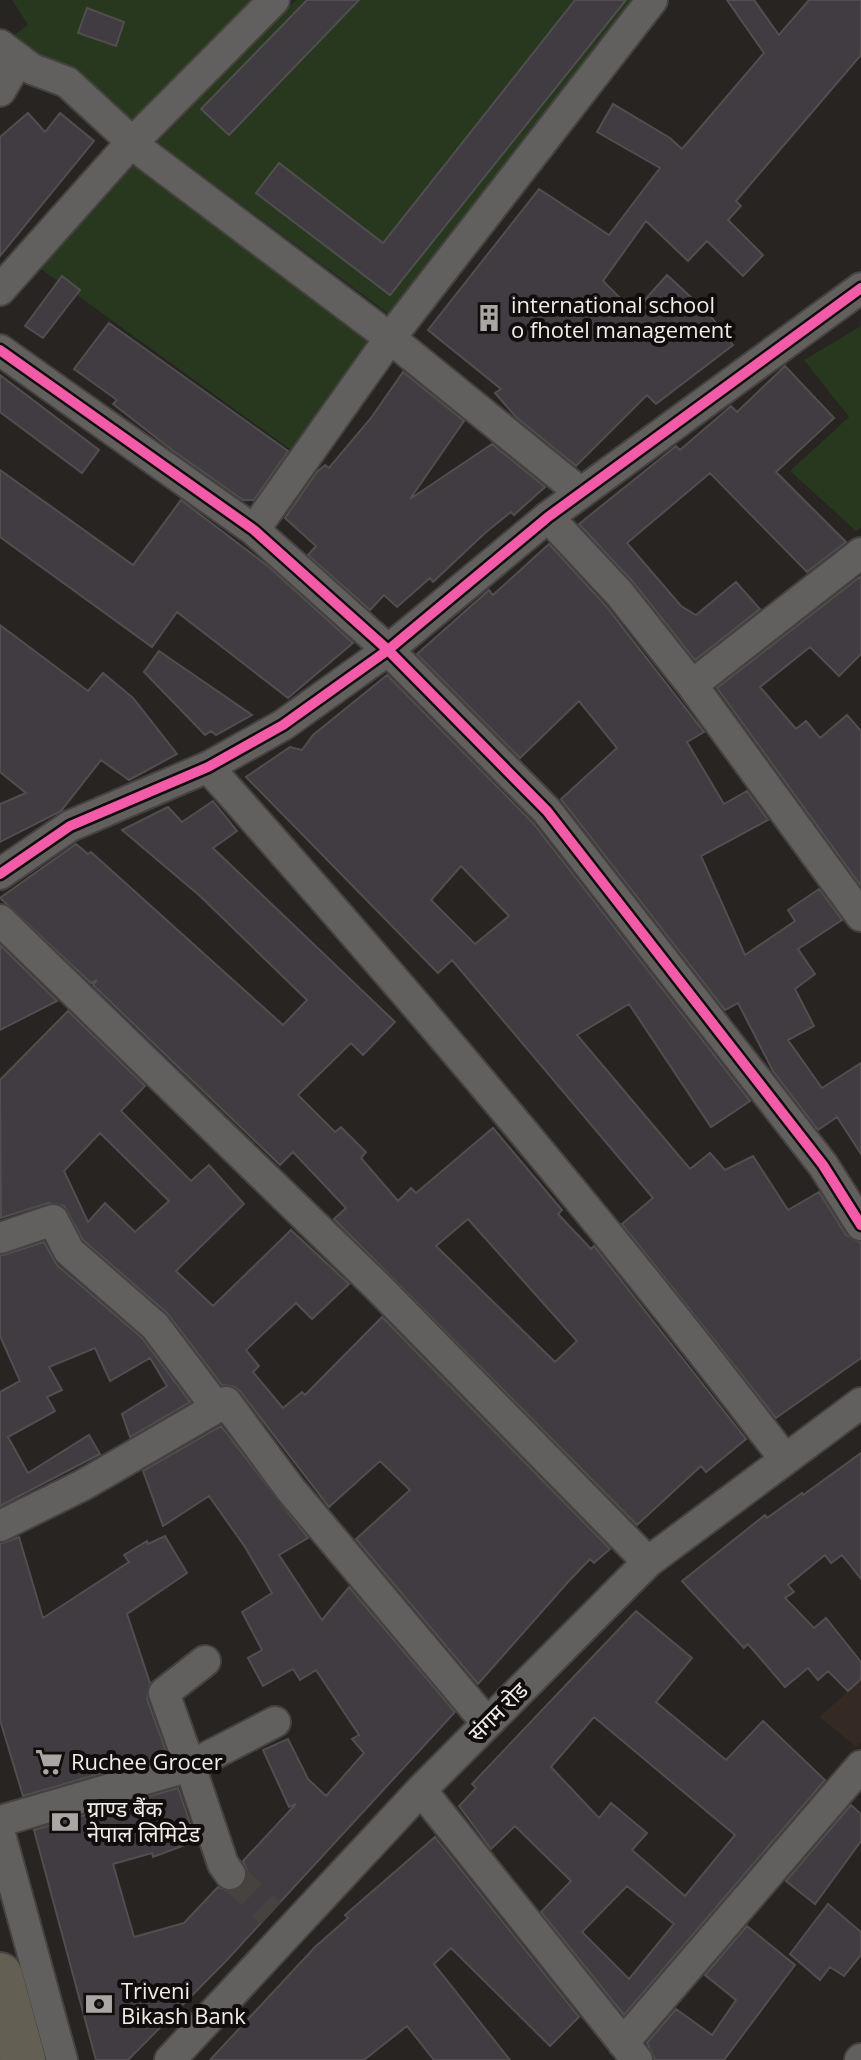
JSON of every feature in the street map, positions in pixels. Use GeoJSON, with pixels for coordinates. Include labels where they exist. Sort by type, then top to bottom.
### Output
{"type":"FeatureCollection","features":[{"type":"Feature","properties":{"kind":"highway"},"geometry":{"type":"LineString","coordinates":[[0,1975],[23,2060]]}},
{"type":"Feature","properties":{"kind":"street"},"geometry":{"type":"LineString","coordinates":[[0,290],[133,144],[274,0]]}},
{"type":"Feature","properties":{"kind":"street"},"geometry":{"type":"LineString","coordinates":[[254,530],[390,338],[652,0]]}},
{"type":"Feature","properties":{"kind":"street"},"geometry":{"type":"LineString","coordinates":[[0,91],[9,52],[32,69],[67,82],[133,144],[390,338],[581,493]]}},
{"type":"Feature","properties":{"kind":"street"},"geometry":{"type":"LineString","coordinates":[[0,874],[70,826],[208,767],[283,725],[388,650],[548,517],[861,288]]}},
{"type":"Feature","properties":{"kind":"street"},"geometry":{"type":"LineString","coordinates":[[0,350],[254,530],[388,650],[547,811],[823,1165],[861,1225]]}},
{"type":"Feature","properties":{"kind":"street"},"geometry":{"type":"LineString","coordinates":[[548,517],[620,594],[692,685],[861,916]]}},
{"type":"Feature","properties":{"kind":"street"},"geometry":{"type":"LineString","coordinates":[[692,685],[861,553]]}},
{"type":"Feature","properties":{"kind":"street"},"geometry":{"type":"LineString","coordinates":[[208,767],[416,1001],[690,1334],[784,1458]]}},
{"type":"Feature","properties":{"kind":"street"},"geometry":{"type":"LineString","coordinates":[[0,920],[379,1288],[648,1562]]}},
{"type":"Feature","properties":{"kind":"street"},"geometry":{"type":"LineString","coordinates":[[0,1238],[53,1220],[69,1251],[155,1326],[217,1408]]}},
{"type":"Feature","properties":{"kind":"street"},"geometry":{"type":"LineString","coordinates":[[0,1526],[83,1485],[226,1402],[291,1490],[487,1723]]}},
{"type":"Feature","properties":{"kind":"street","name":"संगम रोड"},"geometry":{"type":"LineString","coordinates":[[170,2060],[282,1922],[421,1790],[648,1562],[861,1403]]}},
{"type":"Feature","properties":{"kind":"street"},"geometry":{"type":"LineString","coordinates":[[205,1661],[164,1693],[223,1864],[230,1874]]}},
{"type":"Feature","properties":{"kind":"street"},"geometry":{"type":"LineString","coordinates":[[0,1821],[190,1766],[275,1722]]}},
{"type":"Feature","properties":{"kind":"street"},"geometry":{"type":"LineString","coordinates":[[421,1790],[630,2052],[861,1766]]}},
{"type":"Feature","properties":{"kind":"street"},"geometry":{"type":"LineString","coordinates":[[0,1834],[62,2060]]}},
{"type":"Feature","properties":{"kind":"shaded area"},"geometry":{"type":"Polygon","coordinates":[[[861,1679],[861,1742],[856,1747],[820,1717],[861,1679]]]}},
{"type":"Feature","properties":{"kind":"green space"},"geometry":{"type":"Polygon","coordinates":[[[12,0],[263,0],[133,132],[54,65],[10,38],[28,25],[12,0]]]}},
{"type":"Feature","properties":{"kind":"green space"},"geometry":{"type":"Polygon","coordinates":[[[296,0],[640,0],[390,315],[157,142],[296,0]]]}},
{"type":"Feature","properties":{"kind":"green space"},"geometry":{"type":"Polygon","coordinates":[[[133,165],[373,341],[291,450],[41,269],[133,165]]]}},
{"type":"Feature","properties":{"kind":"green space"},"geometry":{"type":"Polygon","coordinates":[[[861,326],[861,528],[856,531],[790,471],[849,417],[804,360],[861,326]]]}},
{"type":"Feature","properties":{"kind":"building"},"geometry":{"type":"Polygon","coordinates":[[[307,0],[359,0],[229,135],[201,109],[307,0]]]}},
{"type":"Feature","properties":{"kind":"building"},"geometry":{"type":"Polygon","coordinates":[[[575,0],[626,0],[390,295],[256,193],[279,163],[383,243],[575,0]]]}},
{"type":"Feature","properties":{"kind":"building"},"geometry":{"type":"Polygon","coordinates":[[[727,0],[754,0],[779,35],[809,0],[861,0],[861,55],[736,201],[741,206],[728,220],[763,255],[743,276],[707,241],[688,261],[646,221],[603,281],[634,312],[667,275],[708,313],[733,345],[656,404],[647,395],[576,466],[516,417],[495,393],[501,389],[428,330],[539,189],[609,235],[660,168],[597,132],[613,104],[670,138],[682,149],[764,53],[727,0]]]}},
{"type":"Feature","properties":{"kind":"building"},"geometry":{"type":"Polygon","coordinates":[[[87,8],[124,22],[116,46],[78,33],[87,8]]]}},
{"type":"Feature","properties":{"kind":"building"},"geometry":{"type":"Polygon","coordinates":[[[28,113],[45,132],[60,113],[94,141],[0,256],[0,137],[28,113]]]}},
{"type":"Feature","properties":{"kind":"building"},"geometry":{"type":"Polygon","coordinates":[[[62,276],[80,290],[43,338],[25,326],[62,276]]]}},
{"type":"Feature","properties":{"kind":"building"},"geometry":{"type":"Polygon","coordinates":[[[109,323],[288,451],[254,500],[243,500],[172,450],[113,404],[117,400],[74,369],[109,323]]]}},
{"type":"Feature","properties":{"kind":"building"},"geometry":{"type":"Polygon","coordinates":[[[785,366],[834,418],[776,472],[846,542],[807,572],[710,473],[627,543],[681,606],[696,615],[736,582],[760,609],[695,660],[633,582],[579,524],[676,446],[680,450],[731,406],[737,412],[785,366]]]}},
{"type":"Feature","properties":{"kind":"building"},"geometry":{"type":"Polygon","coordinates":[[[403,372],[464,421],[410,499],[492,444],[545,487],[514,515],[511,512],[485,533],[433,582],[430,578],[397,607],[384,595],[370,610],[308,555],[316,546],[285,518],[317,472],[325,465],[329,468],[371,418],[403,372]]]}},
{"type":"Feature","properties":{"kind":"building"},"geometry":{"type":"Polygon","coordinates":[[[0,375],[99,450],[82,473],[0,412],[0,375]]]}},
{"type":"Feature","properties":{"kind":"building"},"geometry":{"type":"Polygon","coordinates":[[[0,470],[133,565],[181,500],[269,567],[353,643],[288,698],[177,612],[152,647],[0,537],[0,470]]]}},
{"type":"Feature","properties":{"kind":"building"},"geometry":{"type":"Polygon","coordinates":[[[549,544],[606,606],[704,732],[687,742],[724,804],[747,791],[768,820],[701,856],[745,955],[795,921],[788,910],[819,889],[842,920],[798,949],[815,974],[795,989],[814,1026],[788,1040],[822,1088],[861,1063],[861,1154],[837,1117],[818,1130],[773,1071],[738,1003],[725,1010],[561,799],[617,748],[579,701],[520,758],[417,654],[489,590],[493,595],[549,544]]]}},
{"type":"Feature","properties":{"kind":"building"},"geometry":{"type":"Polygon","coordinates":[[[861,576],[861,654],[839,676],[810,647],[760,687],[796,729],[806,721],[820,738],[847,715],[861,731],[861,886],[717,688],[861,576]]]}},
{"type":"Feature","properties":{"kind":"building"},"geometry":{"type":"Polygon","coordinates":[[[0,625],[88,691],[103,673],[133,698],[177,754],[129,780],[101,760],[61,811],[0,842],[0,804],[26,793],[0,772],[0,625]]]}},
{"type":"Feature","properties":{"kind":"building"},"geometry":{"type":"Polygon","coordinates":[[[159,651],[252,715],[216,735],[211,731],[205,735],[144,672],[159,651]]]}},
{"type":"Feature","properties":{"kind":"building"},"geometry":{"type":"Polygon","coordinates":[[[387,675],[533,823],[750,1101],[711,1127],[629,1004],[577,1035],[690,1169],[710,1153],[725,1170],[753,1156],[788,1210],[819,1192],[846,1235],[861,1243],[861,1358],[776,1418],[622,1224],[653,1198],[452,960],[438,973],[246,777],[290,747],[302,750],[313,735],[387,675]],[[461,866],[431,900],[475,944],[509,916],[461,866]]]}},
{"type":"Feature","properties":{"kind":"building"},"geometry":{"type":"Polygon","coordinates":[[[213,801],[237,831],[213,848],[395,1022],[363,1055],[351,1043],[298,1095],[335,1132],[341,1127],[366,1152],[361,1158],[398,1201],[411,1188],[416,1193],[493,1128],[562,1210],[558,1214],[591,1249],[594,1246],[746,1439],[706,1472],[701,1466],[637,1525],[334,1219],[346,1208],[293,1152],[280,1165],[93,985],[97,980],[91,983],[0,898],[76,844],[88,854],[91,852],[283,1025],[307,1000],[200,896],[122,830],[168,807],[182,822],[213,801]],[[468,1219],[436,1246],[555,1362],[577,1341],[468,1219]]]}},
{"type":"Feature","properties":{"kind":"building"},"geometry":{"type":"Polygon","coordinates":[[[0,945],[57,1001],[0,1030],[0,945]]]}},
{"type":"Feature","properties":{"kind":"building"},"geometry":{"type":"Polygon","coordinates":[[[68,1011],[145,1086],[121,1111],[191,1181],[209,1165],[244,1204],[176,1271],[213,1306],[291,1230],[349,1284],[312,1319],[296,1303],[246,1350],[259,1366],[253,1372],[283,1408],[302,1392],[305,1395],[382,1317],[610,1549],[594,1563],[590,1559],[478,1684],[356,1539],[410,1490],[380,1461],[329,1507],[240,1391],[233,1386],[222,1385],[167,1313],[83,1240],[64,1206],[48,1203],[1,1218],[0,1080],[68,1011]],[[100,1133],[64,1171],[88,1222],[105,1203],[135,1232],[169,1201],[100,1133]]]}},
{"type":"Feature","properties":{"kind":"building"},"geometry":{"type":"Polygon","coordinates":[[[44,1242],[57,1265],[142,1338],[190,1402],[130,1437],[122,1414],[167,1386],[150,1358],[110,1381],[95,1348],[49,1367],[62,1390],[47,1397],[55,1411],[8,1437],[28,1473],[89,1435],[100,1454],[0,1506],[0,1392],[20,1381],[0,1336],[0,1256],[44,1242]]]}},
{"type":"Feature","properties":{"kind":"building"},"geometry":{"type":"Polygon","coordinates":[[[221,1426],[308,1538],[279,1555],[322,1620],[349,1587],[455,1712],[226,1961],[128,2060],[96,2060],[34,1830],[178,1788],[196,1841],[153,1857],[152,1853],[113,1864],[134,1937],[184,1923],[218,1887],[232,1892],[246,1882],[248,1872],[243,1861],[296,1804],[289,1807],[263,1750],[288,1739],[308,1779],[326,1796],[364,1753],[352,1739],[359,1735],[316,1670],[300,1680],[293,1669],[263,1686],[248,1658],[262,1650],[242,1612],[272,1593],[245,1547],[209,1496],[163,1526],[143,1471],[221,1426]]]}},
{"type":"Feature","properties":{"kind":"building"},"geometry":{"type":"Polygon","coordinates":[[[861,1453],[861,1579],[842,1555],[831,1563],[825,1555],[788,1585],[794,1592],[785,1598],[814,1628],[826,1618],[861,1662],[861,1679],[848,1691],[828,1671],[818,1680],[808,1668],[785,1687],[748,1644],[744,1648],[682,1581],[765,1515],[767,1518],[803,1495],[861,1453]]]}},
{"type":"Feature","properties":{"kind":"building"},"geometry":{"type":"Polygon","coordinates":[[[165,1536],[187,1573],[127,1614],[150,1683],[147,1699],[167,1754],[23,1796],[0,1720],[0,1544],[19,1537],[43,1618],[129,1562],[124,1555],[147,1541],[148,1544],[165,1536]]]}},
{"type":"Feature","properties":{"kind":"building"},"geometry":{"type":"Polygon","coordinates":[[[636,1611],[692,1658],[656,1702],[726,1760],[763,1721],[825,1780],[624,2015],[541,1912],[571,1881],[515,1826],[491,1849],[459,1806],[476,1788],[472,1784],[636,1611]],[[594,1717],[551,1767],[599,1818],[611,1803],[647,1833],[632,1850],[685,1896],[735,1835],[594,1717]],[[627,1886],[582,1932],[629,1979],[674,1924],[627,1886]]]}},
{"type":"Feature","properties":{"kind":"building"},"geometry":{"type":"Polygon","coordinates":[[[851,1805],[861,1814],[861,1841],[815,1904],[786,1881],[851,1805]]]}},
{"type":"Feature","properties":{"kind":"building"},"geometry":{"type":"Polygon","coordinates":[[[435,1837],[579,2017],[550,2046],[451,1948],[434,1964],[510,2060],[434,2060],[407,2026],[364,2060],[210,2060],[315,1947],[348,1918],[345,1915],[435,1837]]]}},
{"type":"Feature","properties":{"kind":"building"},"geometry":{"type":"Polygon","coordinates":[[[828,1904],[861,1932],[861,1955],[844,1976],[830,1967],[820,1980],[790,1954],[828,1904]]]}},
{"type":"Feature","properties":{"kind":"building"},"geometry":{"type":"Polygon","coordinates":[[[747,1926],[795,1965],[724,2060],[655,2060],[647,2043],[676,2009],[712,2035],[736,2000],[705,1975],[747,1926]]]}},
{"type":"Feature","properties":{"kind":"tunnel"},"geometry":{"type":"LineString","coordinates":[[230,1874],[271,1913]]}},
{"type":"Feature","properties":{"kind":"cycle path"},"geometry":{"type":"LineString","coordinates":[[0,874],[70,826],[208,767],[283,725],[388,650],[548,517],[861,288]]}},
{"type":"Feature","properties":{"kind":"cycle path"},"geometry":{"type":"LineString","coordinates":[[0,350],[254,530],[388,650],[547,811],[823,1165],[861,1225]]}},
{"type":"Feature","properties":{"kind":"place","name":"international school o fhotel management"},"geometry":{"type":"Point","coordinates":[489,318]}},
{"type":"Feature","properties":{"kind":"place","name":"Ruchee Grocer"},"geometry":{"type":"Point","coordinates":[49,1762]}},
{"type":"Feature","properties":{"kind":"place","name":"ग्राण्ड बैंक नेपाल लिमिटेड"},"geometry":{"type":"Point","coordinates":[65,1822]}},
{"type":"Feature","properties":{"kind":"place","name":"Triveni Bikash Bank"},"geometry":{"type":"Point","coordinates":[99,2004]}}]}
